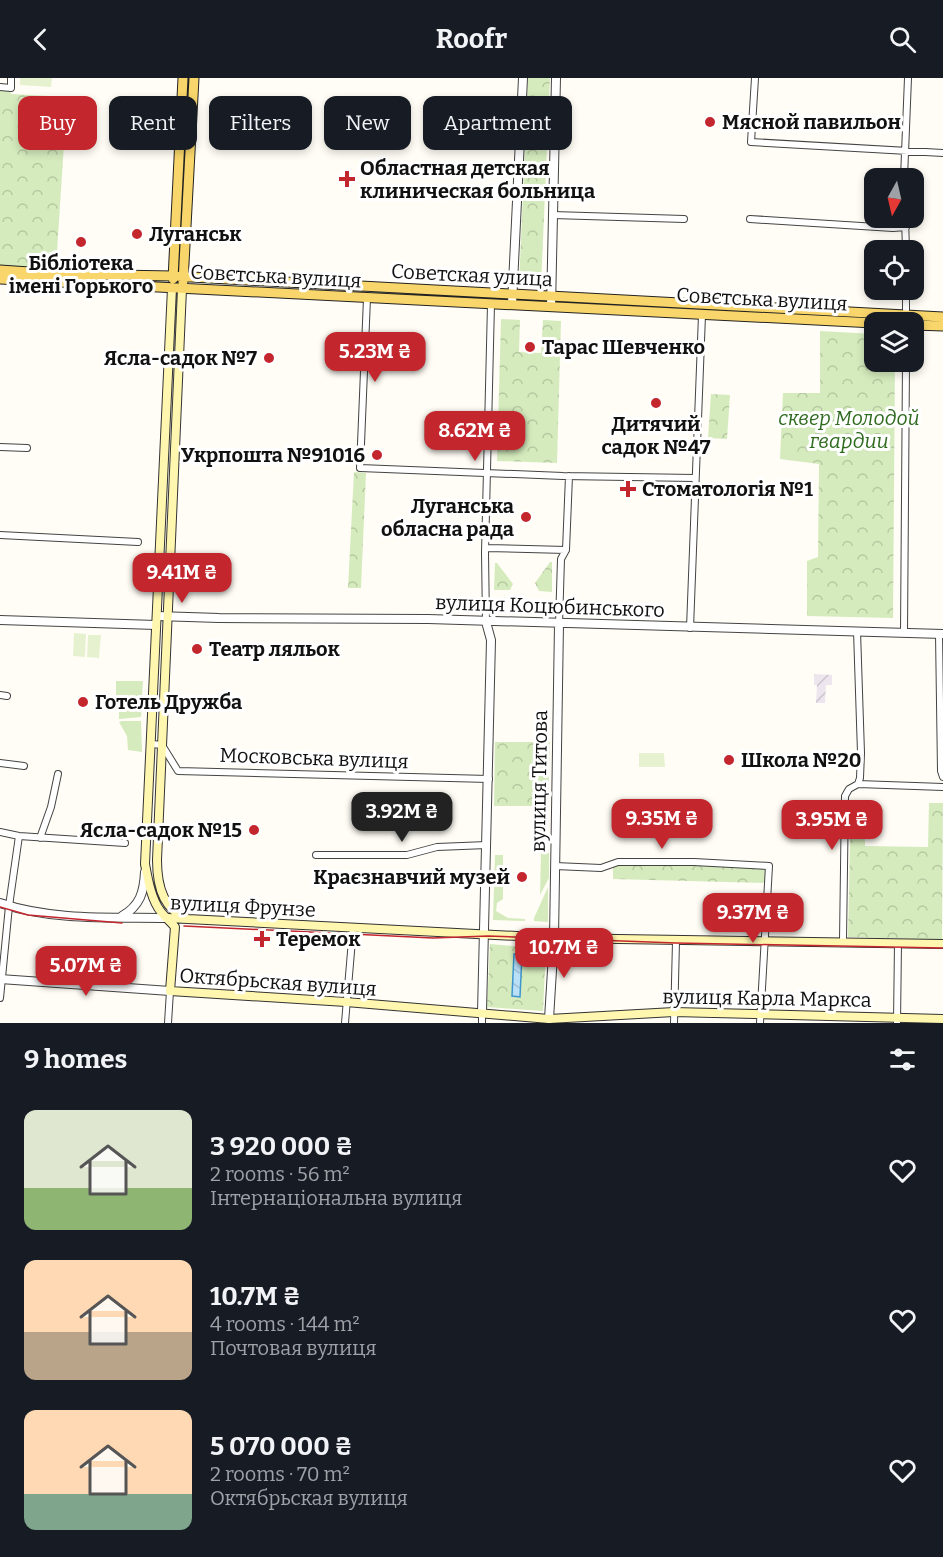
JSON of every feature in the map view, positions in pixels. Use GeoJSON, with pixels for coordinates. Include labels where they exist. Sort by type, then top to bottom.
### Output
{"type":"FeatureCollection","features":[{"type":"Feature","properties":{"kind":"main road"},"geometry":{"type":"LineString","coordinates":[[170,991],[175,927],[163,915],[155,902],[148,883],[145,864],[183,78]]}},
{"type":"Feature","properties":{"kind":"main road"},"geometry":{"type":"LineString","coordinates":[[191,919],[179,915],[168,905],[157,878],[182,289],[194,78]]}},
{"type":"Feature","properties":{"kind":"main road","name":"Советская улица"},"geometry":{"type":"LineString","coordinates":[[0,270],[59,274],[173,276],[512,300],[864,317]]}},
{"type":"Feature","properties":{"kind":"main road","name":"Совєтська вулиця"},"geometry":{"type":"LineString","coordinates":[[0,279],[491,304],[512,300]]}},
{"type":"Feature","properties":{"kind":"main road","name":"Совєтська вулиця"},"geometry":{"type":"LineString","coordinates":[[551,302],[702,315],[864,323]]}},
{"type":"Feature","properties":{"kind":"main road","name":"Советская улица"},"geometry":{"type":"LineString","coordinates":[[924,318],[943,317]]}},
{"type":"Feature","properties":{"kind":"main road"},"geometry":{"type":"LineString","coordinates":[[924,325],[943,326]]}},
{"type":"Feature","properties":{"kind":"main road","name":"вулиця Фрунзе"},"geometry":{"type":"LineString","coordinates":[[168,918],[554,938],[943,944]]}},
{"type":"Feature","properties":{"kind":"main road","name":"Октябрьская вулиця"},"geometry":{"type":"LineString","coordinates":[[170,991],[482,1012]]}},
{"type":"Feature","properties":{"kind":"main road","name":"вулиця Карла Маркса"},"geometry":{"type":"LineString","coordinates":[[482,1012],[548,1021],[674,1012],[760,1013],[897,1020],[943,1019]]}},
{"type":"Feature","properties":{"kind":"street"},"geometry":{"type":"LineString","coordinates":[[0,87],[11,88],[11,78]]}},
{"type":"Feature","properties":{"kind":"street"},"geometry":{"type":"LineString","coordinates":[[512,300],[523,78]]}},
{"type":"Feature","properties":{"kind":"street"},"geometry":{"type":"LineString","coordinates":[[551,302],[556,78]]}},
{"type":"Feature","properties":{"kind":"street"},"geometry":{"type":"LineString","coordinates":[[755,78],[751,142],[943,153]]}},
{"type":"Feature","properties":{"kind":"street"},"geometry":{"type":"LineString","coordinates":[[904,168],[908,78]]}},
{"type":"Feature","properties":{"kind":"street"},"geometry":{"type":"LineString","coordinates":[[553,215],[684,219]]}},
{"type":"Feature","properties":{"kind":"street"},"geometry":{"type":"LineString","coordinates":[[750,219],[864,227]]}},
{"type":"Feature","properties":{"kind":"street"},"geometry":{"type":"LineString","coordinates":[[367,298],[360,468],[695,478]]}},
{"type":"Feature","properties":{"kind":"street"},"geometry":{"type":"LineString","coordinates":[[482,1023],[491,636],[486,622],[485,548],[491,304]]}},
{"type":"Feature","properties":{"kind":"street"},"geometry":{"type":"LineString","coordinates":[[690,628],[702,315]]}},
{"type":"Feature","properties":{"kind":"street"},"geometry":{"type":"LineString","coordinates":[[904,633],[906,372]]}},
{"type":"Feature","properties":{"kind":"street"},"geometry":{"type":"LineString","coordinates":[[0,447],[27,448]]}},
{"type":"Feature","properties":{"kind":"street"},"geometry":{"type":"LineString","coordinates":[[558,624],[561,559],[566,550],[568,476]]}},
{"type":"Feature","properties":{"kind":"street"},"geometry":{"type":"LineString","coordinates":[[0,535],[138,542]]}},
{"type":"Feature","properties":{"kind":"street"},"geometry":{"type":"LineString","coordinates":[[485,548],[566,550]]}},
{"type":"Feature","properties":{"kind":"street","name":"вулиця Коцюбинського"},"geometry":{"type":"LineString","coordinates":[[0,620],[157,620],[168,616],[428,619],[941,634]]}},
{"type":"Feature","properties":{"kind":"street","name":"вулиця Титова"},"geometry":{"type":"LineString","coordinates":[[548,1021],[554,938],[558,624]]}},
{"type":"Feature","properties":{"kind":"street"},"geometry":{"type":"LineString","coordinates":[[857,631],[861,753],[858,784]]}},
{"type":"Feature","properties":{"kind":"street"},"geometry":{"type":"LineString","coordinates":[[941,634],[941,771],[943,777]]}},
{"type":"Feature","properties":{"kind":"street"},"geometry":{"type":"LineString","coordinates":[[152,744],[162,746]]}},
{"type":"Feature","properties":{"kind":"street","name":"Московська вулиця"},"geometry":{"type":"LineString","coordinates":[[162,746],[178,771],[489,779]]}},
{"type":"Feature","properties":{"kind":"street"},"geometry":{"type":"LineString","coordinates":[[0,763],[24,766]]}},
{"type":"Feature","properties":{"kind":"street"},"geometry":{"type":"LineString","coordinates":[[40,837],[51,807],[58,774]]}},
{"type":"Feature","properties":{"kind":"street"},"geometry":{"type":"LineString","coordinates":[[841,943],[845,796],[849,789],[858,784],[943,787]]}},
{"type":"Feature","properties":{"kind":"street"},"geometry":{"type":"LineString","coordinates":[[0,832],[19,836],[125,843]]}},
{"type":"Feature","properties":{"kind":"street"},"geometry":{"type":"LineString","coordinates":[[0,998],[19,836]]}},
{"type":"Feature","properties":{"kind":"street"},"geometry":{"type":"LineString","coordinates":[[316,855],[407,855],[437,847],[487,845]]}},
{"type":"Feature","properties":{"kind":"street"},"geometry":{"type":"LineString","coordinates":[[555,866],[601,868],[618,862],[694,862],[769,866],[760,1023]]}},
{"type":"Feature","properties":{"kind":"street"},"geometry":{"type":"LineString","coordinates":[[120,917],[133,910],[138,904],[144,887],[145,864]]}},
{"type":"Feature","properties":{"kind":"street","name":"вулиця Фрунзе"},"geometry":{"type":"LineString","coordinates":[[0,903],[24,911],[57,914],[168,918]]}},
{"type":"Feature","properties":{"kind":"street"},"geometry":{"type":"LineString","coordinates":[[345,1023],[353,927]]}},
{"type":"Feature","properties":{"kind":"street"},"geometry":{"type":"LineString","coordinates":[[674,1023],[676,941]]}},
{"type":"Feature","properties":{"kind":"street"},"geometry":{"type":"LineString","coordinates":[[897,1020],[898,943]]}},
{"type":"Feature","properties":{"kind":"street","name":"Октябрьская вулиця"},"geometry":{"type":"LineString","coordinates":[[1,978],[170,991]]}},
{"type":"Feature","properties":{"kind":"street"},"geometry":{"type":"LineString","coordinates":[[168,1023],[170,991]]}},
{"type":"Feature","properties":{"kind":"shaded area"},"geometry":{"type":"Polygon","coordinates":[[[814,674],[832,675],[832,685],[826,685],[825,703],[816,703],[817,685],[814,685],[814,674]]]}},
{"type":"Feature","properties":{"kind":"green space"},"geometry":{"type":"Polygon","coordinates":[[[20,78],[52,78],[51,87],[20,85],[20,78]]]}},
{"type":"Feature","properties":{"kind":"green space"},"geometry":{"type":"Polygon","coordinates":[[[528,78],[550,78],[549,96],[527,96],[528,78]]]}},
{"type":"Feature","properties":{"kind":"green space"},"geometry":{"type":"Polygon","coordinates":[[[0,87],[10,89],[11,94],[48,96],[18,96],[18,150],[64,150],[56,268],[0,266],[0,87]]]}},
{"type":"Feature","properties":{"kind":"green space"},"geometry":{"type":"Polygon","coordinates":[[[525,150],[547,150],[541,286],[519,285],[525,150]]]}},
{"type":"Feature","properties":{"kind":"green space"},"geometry":{"type":"Polygon","coordinates":[[[501,319],[520,320],[519,352],[541,353],[543,320],[561,321],[557,463],[497,461],[501,319]]]}},
{"type":"Feature","properties":{"kind":"green space","name":"сквер Молодой гвардии"},"geometry":{"type":"Polygon","coordinates":[[[820,331],[864,333],[864,372],[895,372],[893,618],[807,616],[807,561],[818,557],[819,464],[780,459],[783,393],[820,393],[820,331]]]}},
{"type":"Feature","properties":{"kind":"green space"},"geometry":{"type":"Polygon","coordinates":[[[711,394],[730,395],[727,439],[708,438],[711,394]]]}},
{"type":"Feature","properties":{"kind":"green space"},"geometry":{"type":"Polygon","coordinates":[[[354,472],[366,473],[361,588],[348,588],[354,472]]]}},
{"type":"Feature","properties":{"kind":"green space"},"geometry":{"type":"Polygon","coordinates":[[[552,562],[552,592],[539,591],[535,583],[552,562]]]}},
{"type":"Feature","properties":{"kind":"green space"},"geometry":{"type":"Polygon","coordinates":[[[495,563],[513,584],[510,590],[494,590],[495,563]]]}},
{"type":"Feature","properties":{"kind":"green space"},"geometry":{"type":"Polygon","coordinates":[[[74,633],[86,634],[85,657],[73,656],[74,633]]]}},
{"type":"Feature","properties":{"kind":"green space"},"geometry":{"type":"Polygon","coordinates":[[[88,635],[101,635],[99,658],[87,657],[88,635]]]}},
{"type":"Feature","properties":{"kind":"green space"},"geometry":{"type":"Polygon","coordinates":[[[116,681],[143,681],[142,696],[116,697],[116,681]]]}},
{"type":"Feature","properties":{"kind":"green space"},"geometry":{"type":"Polygon","coordinates":[[[119,698],[142,700],[141,717],[119,719],[119,698]]]}},
{"type":"Feature","properties":{"kind":"green space"},"geometry":{"type":"Polygon","coordinates":[[[141,721],[142,752],[128,750],[127,736],[119,722],[141,721]]]}},
{"type":"Feature","properties":{"kind":"green space"},"geometry":{"type":"Polygon","coordinates":[[[495,742],[550,742],[548,806],[494,806],[495,742]]]}},
{"type":"Feature","properties":{"kind":"green space"},"geometry":{"type":"Polygon","coordinates":[[[639,753],[664,753],[665,767],[639,767],[639,753]]]}},
{"type":"Feature","properties":{"kind":"green space"},"geometry":{"type":"Polygon","coordinates":[[[851,801],[865,801],[865,846],[928,847],[929,803],[943,803],[942,940],[848,937],[851,801]]]}},
{"type":"Feature","properties":{"kind":"green space"},"geometry":{"type":"Polygon","coordinates":[[[541,853],[549,853],[549,878],[540,895],[541,853]]]}},
{"type":"Feature","properties":{"kind":"green space"},"geometry":{"type":"Polygon","coordinates":[[[495,855],[503,855],[503,899],[497,903],[496,911],[508,918],[525,919],[525,921],[493,920],[495,855]]]}},
{"type":"Feature","properties":{"kind":"green space"},"geometry":{"type":"Polygon","coordinates":[[[613,863],[768,867],[767,883],[613,879],[613,863]]]}},
{"type":"Feature","properties":{"kind":"green space"},"geometry":{"type":"Polygon","coordinates":[[[548,887],[548,922],[534,921],[534,918],[548,887]]]}},
{"type":"Feature","properties":{"kind":"green space"},"geometry":{"type":"Polygon","coordinates":[[[490,944],[546,949],[543,1011],[487,1007],[490,944]]]}},
{"type":"Feature","properties":{"kind":"water"},"geometry":{"type":"Polygon","coordinates":[[[514,954],[522,954],[520,997],[512,996],[514,954]]]}},
{"type":"Feature","properties":{"kind":"tram line"},"geometry":{"type":"LineString","coordinates":[[0,907],[28,915],[122,923]]}},
{"type":"Feature","properties":{"kind":"tram line"},"geometry":{"type":"LineString","coordinates":[[184,926],[433,938],[488,936],[676,943],[943,948]]}},
{"type":"Feature","properties":{"kind":"place","name":"Мясной павильон"},"geometry":{"type":"Point","coordinates":[710,122]}},
{"type":"Feature","properties":{"kind":"place","name":"Областная детская клиническая больница"},"geometry":{"type":"Point","coordinates":[347,179]}},
{"type":"Feature","properties":{"kind":"place","name":"Луганськ"},"geometry":{"type":"Point","coordinates":[137,234]}},
{"type":"Feature","properties":{"kind":"place","name":"Бібліотека імені Горького"},"geometry":{"type":"Point","coordinates":[81,242]}},
{"type":"Feature","properties":{"kind":"place","name":"Тарас Шевченко"},"geometry":{"type":"Point","coordinates":[530,347]}},
{"type":"Feature","properties":{"kind":"place","name":"Ясла-садок №7"},"geometry":{"type":"Point","coordinates":[269,358]}},
{"type":"Feature","properties":{"kind":"place","name":"Дитячий садок №47"},"geometry":{"type":"Point","coordinates":[656,403]}},
{"type":"Feature","properties":{"kind":"place","name":"Укрпошта №91016"},"geometry":{"type":"Point","coordinates":[377,455]}},
{"type":"Feature","properties":{"kind":"place","name":"Стоматологія №1"},"geometry":{"type":"Point","coordinates":[628,489]}},
{"type":"Feature","properties":{"kind":"place","name":"Луганська обласна рада"},"geometry":{"type":"Point","coordinates":[526,517]}},
{"type":"Feature","properties":{"kind":"place","name":"Театр ляльок"},"geometry":{"type":"Point","coordinates":[197,649]}},
{"type":"Feature","properties":{"kind":"place","name":"Готель Дружба"},"geometry":{"type":"Point","coordinates":[83,702]}},
{"type":"Feature","properties":{"kind":"place","name":"Школа №20"},"geometry":{"type":"Point","coordinates":[729,760]}},
{"type":"Feature","properties":{"kind":"place","name":"Ясла-садок №15"},"geometry":{"type":"Point","coordinates":[254,830]}},
{"type":"Feature","properties":{"kind":"place","name":"Краєзнавчий музей"},"geometry":{"type":"Point","coordinates":[522,877]}},
{"type":"Feature","properties":{"kind":"place","name":"Теремок"},"geometry":{"type":"Point","coordinates":[262,939]}}]}
